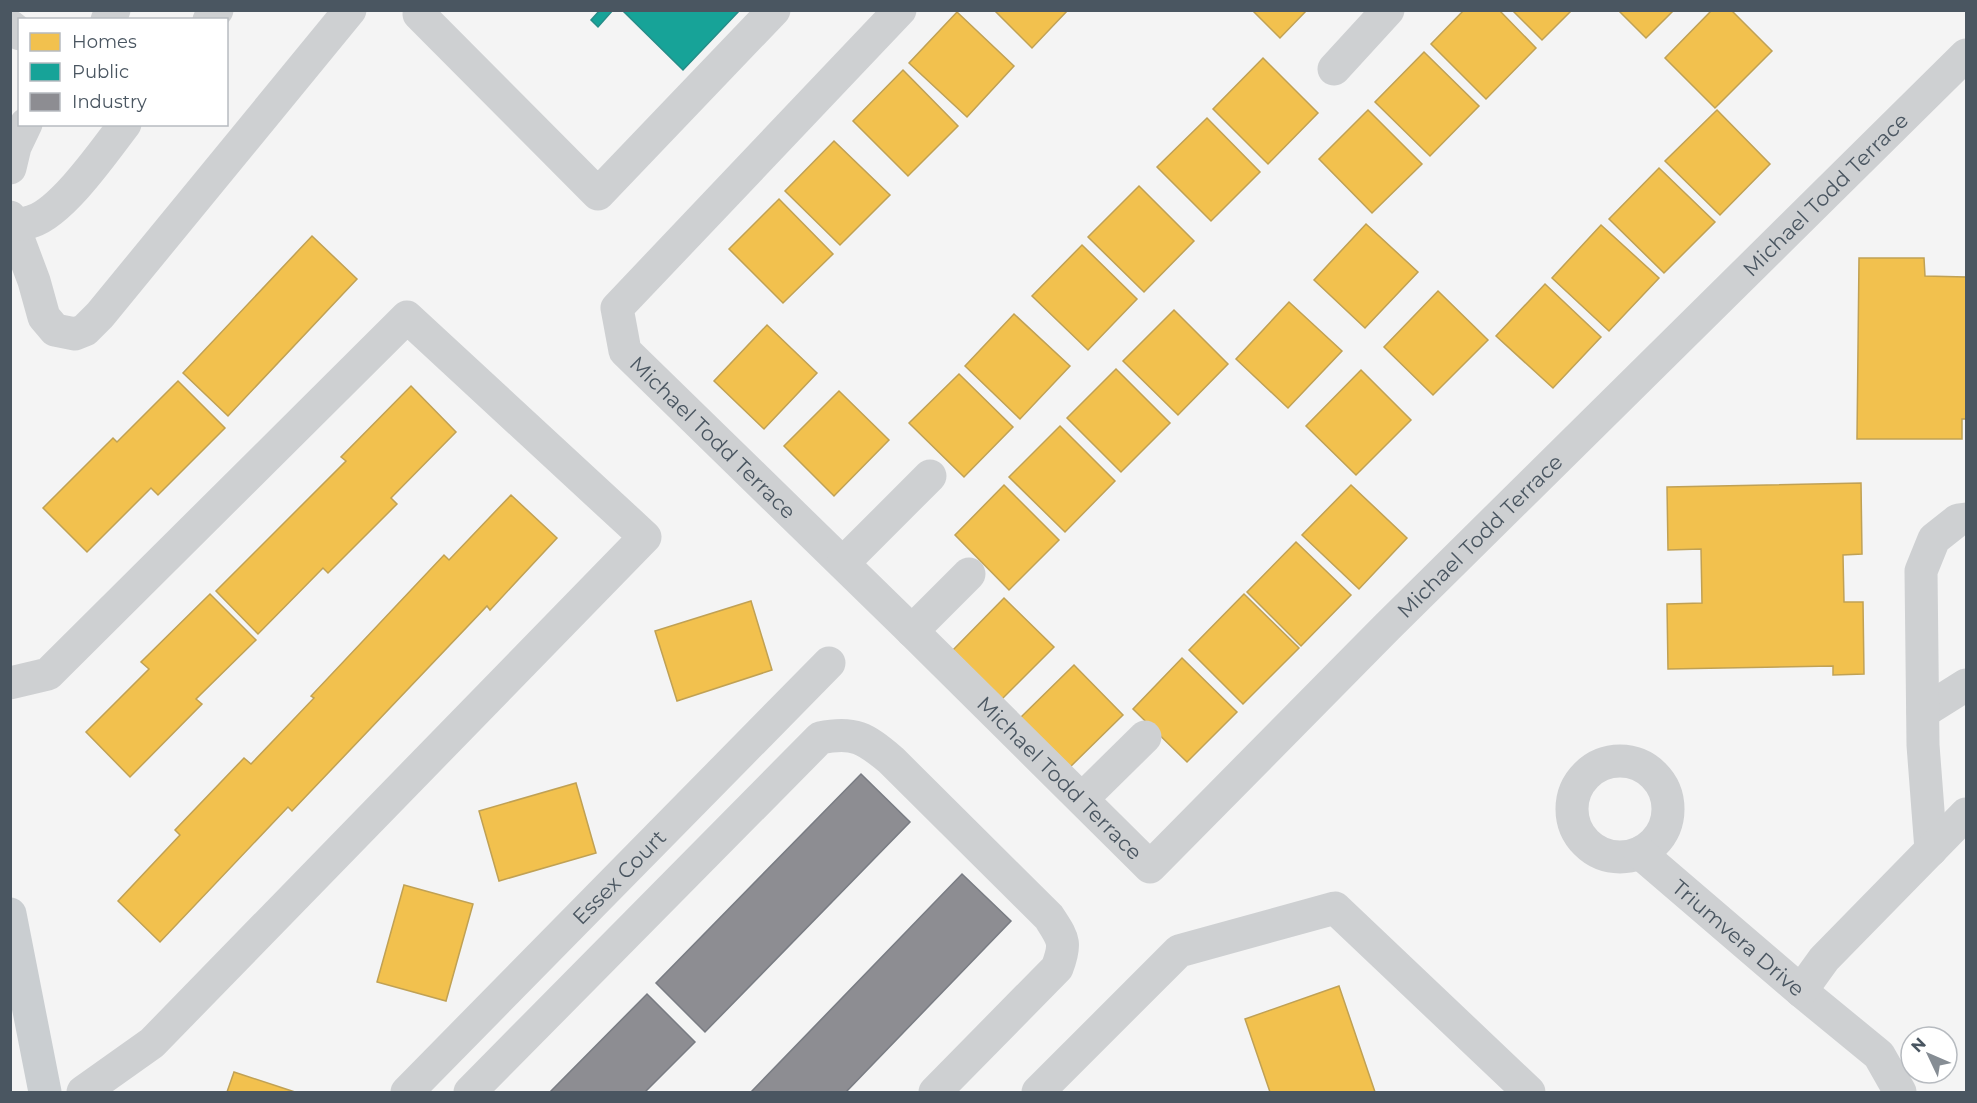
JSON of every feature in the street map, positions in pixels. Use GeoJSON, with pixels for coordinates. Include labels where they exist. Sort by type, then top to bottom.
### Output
{"type":"FeatureCollection","features":[{"type":"Feature","properties":{"kind":"main road"},"geometry":{"type":"LineString","coordinates":[[10,914],[45,1092]]}},
{"type":"Feature","properties":{"kind":"street"},"geometry":{"type":"LineString","coordinates":[[123,126],[55,208],[35,221],[12,222],[44,316],[55,330],[75,334],[86,330],[100,315],[350,10]]}},
{"type":"Feature","properties":{"kind":"street"},"geometry":{"type":"LineString","coordinates":[[422,10],[419,14],[598,194],[774,10]]}},
{"type":"Feature","properties":{"kind":"street","name":"Michael Todd Terrace"},"geometry":{"type":"LineString","coordinates":[[900,10],[617,308],[625,351],[1150,867],[1394,619],[1966,55]]}},
{"type":"Feature","properties":{"kind":"street"},"geometry":{"type":"LineString","coordinates":[[1334,69],[1388,10]]}},
{"type":"Feature","properties":{"kind":"street"},"geometry":{"type":"LineString","coordinates":[[10,168],[25,126]]}},
{"type":"Feature","properties":{"kind":"street"},"geometry":{"type":"LineString","coordinates":[[10,683],[48,674],[407,317],[645,537],[152,1043],[83,1092]]}},
{"type":"Feature","properties":{"kind":"street"},"geometry":{"type":"LineString","coordinates":[[843,563],[930,476]]}},
{"type":"Feature","properties":{"kind":"street"},"geometry":{"type":"LineString","coordinates":[[1931,850],[1923,745],[1921,571],[1934,539],[1958,520],[1966,519]]}},
{"type":"Feature","properties":{"kind":"street"},"geometry":{"type":"LineString","coordinates":[[912,631],[969,574]]}},
{"type":"Feature","properties":{"kind":"street","name":"Essex Court"},"geometry":{"type":"LineString","coordinates":[[407,1092],[829,663]]}},
{"type":"Feature","properties":{"kind":"street"},"geometry":{"type":"LineString","coordinates":[[1923,712],[1966,685]]}},
{"type":"Feature","properties":{"kind":"street"},"geometry":{"type":"LineString","coordinates":[[470,1092],[820,738],[839,734],[872,744],[891,760],[1049,917],[1061,937],[1064,951],[1057,968],[934,1092]]}},
{"type":"Feature","properties":{"kind":"street"},"geometry":{"type":"LineString","coordinates":[[1082,800],[1145,737]]}},
{"type":"Feature","properties":{"kind":"street","name":"Triumvera Drive"},"geometry":{"type":"LineString","coordinates":[[1640,853],[1801,991],[1824,959],[1966,814]]}},
{"type":"Feature","properties":{"kind":"street"},"geometry":{"type":"LineString","coordinates":[[1038,1092],[1179,951],[1335,908],[1529,1092]]}},
{"type":"Feature","properties":{"kind":"street"},"geometry":{"type":"LineString","coordinates":[[1801,991],[1879,1055],[1900,1092]]}},
{"type":"Feature","properties":{"kind":"building: Homes"},"geometry":{"type":"Polygon","coordinates":[[[994,10],[1068,10],[1032,48],[994,10]]]}},
{"type":"Feature","properties":{"kind":"building: Homes"},"geometry":{"type":"Polygon","coordinates":[[[1252,10],[1307,10],[1280,38],[1252,10]]]}},
{"type":"Feature","properties":{"kind":"building: Homes"},"geometry":{"type":"Polygon","coordinates":[[[1464,10],[1499,10],[1536,48],[1486,99],[1431,44],[1464,10]]]}},
{"type":"Feature","properties":{"kind":"building: Homes"},"geometry":{"type":"Polygon","coordinates":[[[1512,10],[1572,10],[1542,40],[1512,10]]]}},
{"type":"Feature","properties":{"kind":"building: Homes"},"geometry":{"type":"Polygon","coordinates":[[[1618,10],[1674,10],[1646,38],[1618,10]]]}},
{"type":"Feature","properties":{"kind":"building: Homes"},"geometry":{"type":"Polygon","coordinates":[[[1712,10],[1731,10],[1772,51],[1715,108],[1665,58],[1712,10]]]}},
{"type":"Feature","properties":{"kind":"building: Homes"},"geometry":{"type":"Polygon","coordinates":[[[957,12],[1014,66],[967,117],[909,63],[957,12]]]}},
{"type":"Feature","properties":{"kind":"building: Homes"},"geometry":{"type":"Polygon","coordinates":[[[1424,52],[1479,106],[1430,156],[1375,102],[1424,52]]]}},
{"type":"Feature","properties":{"kind":"building: Homes"},"geometry":{"type":"Polygon","coordinates":[[[1263,58],[1318,113],[1268,164],[1213,109],[1263,58]]]}},
{"type":"Feature","properties":{"kind":"building: Homes"},"geometry":{"type":"Polygon","coordinates":[[[903,70],[958,126],[908,176],[853,121],[903,70]]]}},
{"type":"Feature","properties":{"kind":"building: Homes"},"geometry":{"type":"Polygon","coordinates":[[[1368,110],[1422,164],[1372,213],[1319,159],[1368,110]]]}},
{"type":"Feature","properties":{"kind":"building: Homes"},"geometry":{"type":"Polygon","coordinates":[[[1717,110],[1770,164],[1720,215],[1665,161],[1717,110]]]}},
{"type":"Feature","properties":{"kind":"building: Homes"},"geometry":{"type":"Polygon","coordinates":[[[1207,118],[1260,172],[1211,221],[1157,167],[1207,118]]]}},
{"type":"Feature","properties":{"kind":"building: Homes"},"geometry":{"type":"Polygon","coordinates":[[[834,141],[890,195],[840,245],[785,191],[834,141]]]}},
{"type":"Feature","properties":{"kind":"building: Homes"},"geometry":{"type":"Polygon","coordinates":[[[1659,168],[1715,222],[1664,273],[1609,219],[1659,168]]]}},
{"type":"Feature","properties":{"kind":"building: Homes"},"geometry":{"type":"Polygon","coordinates":[[[1139,186],[1194,241],[1144,292],[1088,237],[1139,186]]]}},
{"type":"Feature","properties":{"kind":"building: Homes"},"geometry":{"type":"Polygon","coordinates":[[[779,199],[833,254],[783,303],[729,249],[779,199]]]}},
{"type":"Feature","properties":{"kind":"building: Homes"},"geometry":{"type":"Polygon","coordinates":[[[1366,224],[1418,272],[1365,328],[1314,280],[1366,224]]]}},
{"type":"Feature","properties":{"kind":"building: Homes"},"geometry":{"type":"Polygon","coordinates":[[[1601,225],[1659,278],[1609,331],[1552,278],[1601,225]]]}},
{"type":"Feature","properties":{"kind":"building: Homes"},"geometry":{"type":"Polygon","coordinates":[[[312,236],[357,279],[228,416],[183,373],[312,236]]]}},
{"type":"Feature","properties":{"kind":"building: Homes"},"geometry":{"type":"Polygon","coordinates":[[[1082,245],[1137,299],[1088,350],[1032,296],[1082,245]]]}},
{"type":"Feature","properties":{"kind":"building: Homes"},"geometry":{"type":"Polygon","coordinates":[[[1859,258],[1924,258],[1925,276],[1966,277],[1966,419],[1962,419],[1962,439],[1857,439],[1859,258]]]}},
{"type":"Feature","properties":{"kind":"building: Homes"},"geometry":{"type":"Polygon","coordinates":[[[1545,284],[1601,337],[1553,388],[1496,336],[1545,284]]]}},
{"type":"Feature","properties":{"kind":"building: Homes"},"geometry":{"type":"Polygon","coordinates":[[[1438,291],[1488,340],[1433,395],[1384,347],[1438,291]]]}},
{"type":"Feature","properties":{"kind":"building: Homes"},"geometry":{"type":"Polygon","coordinates":[[[1289,302],[1342,351],[1288,408],[1236,359],[1289,302]]]}},
{"type":"Feature","properties":{"kind":"building: Homes"},"geometry":{"type":"Polygon","coordinates":[[[1174,310],[1228,364],[1178,415],[1123,361],[1174,310]]]}},
{"type":"Feature","properties":{"kind":"building: Homes"},"geometry":{"type":"Polygon","coordinates":[[[1014,314],[1070,366],[1020,419],[965,366],[1014,314]]]}},
{"type":"Feature","properties":{"kind":"building: Homes"},"geometry":{"type":"Polygon","coordinates":[[[767,325],[817,373],[764,429],[714,381],[767,325]]]}},
{"type":"Feature","properties":{"kind":"building: Homes"},"geometry":{"type":"Polygon","coordinates":[[[1116,369],[1170,423],[1121,472],[1067,418],[1116,369]]]}},
{"type":"Feature","properties":{"kind":"building: Homes"},"geometry":{"type":"Polygon","coordinates":[[[1361,370],[1411,420],[1356,475],[1306,426],[1361,370]]]}},
{"type":"Feature","properties":{"kind":"building: Homes"},"geometry":{"type":"Polygon","coordinates":[[[959,374],[1013,427],[964,477],[909,423],[959,374]]]}},
{"type":"Feature","properties":{"kind":"building: Homes"},"geometry":{"type":"Polygon","coordinates":[[[178,381],[225,428],[158,495],[151,488],[87,552],[43,508],[113,438],[117,442],[178,381]]]}},
{"type":"Feature","properties":{"kind":"building: Homes"},"geometry":{"type":"Polygon","coordinates":[[[411,386],[456,432],[391,498],[397,504],[328,573],[323,568],[258,634],[216,591],[346,461],[341,457],[411,386]]]}},
{"type":"Feature","properties":{"kind":"building: Homes"},"geometry":{"type":"Polygon","coordinates":[[[839,391],[889,440],[834,496],[784,446],[839,391]]]}},
{"type":"Feature","properties":{"kind":"building: Homes"},"geometry":{"type":"Polygon","coordinates":[[[1060,426],[1115,481],[1065,532],[1009,477],[1060,426]]]}},
{"type":"Feature","properties":{"kind":"building: Homes"},"geometry":{"type":"Polygon","coordinates":[[[1861,483],[1862,554],[1843,555],[1844,602],[1863,602],[1864,674],[1833,675],[1833,666],[1668,669],[1667,604],[1702,603],[1701,549],[1668,550],[1667,487],[1861,483]]]}},
{"type":"Feature","properties":{"kind":"building: Homes"},"geometry":{"type":"Polygon","coordinates":[[[1004,485],[1059,540],[1009,590],[955,535],[1004,485]]]}},
{"type":"Feature","properties":{"kind":"building: Homes"},"geometry":{"type":"Polygon","coordinates":[[[1351,485],[1407,538],[1359,589],[1302,535],[1351,485]]]}},
{"type":"Feature","properties":{"kind":"building: Homes"},"geometry":{"type":"Polygon","coordinates":[[[511,495],[557,538],[490,610],[487,606],[292,811],[288,807],[160,942],[118,901],[180,835],[175,830],[244,758],[251,764],[314,698],[311,696],[444,555],[449,560],[511,495]]]}},
{"type":"Feature","properties":{"kind":"building: Homes"},"geometry":{"type":"Polygon","coordinates":[[[1296,542],[1351,595],[1301,646],[1247,592],[1296,542]]]}},
{"type":"Feature","properties":{"kind":"building: Homes"},"geometry":{"type":"Polygon","coordinates":[[[210,594],[256,640],[196,699],[202,704],[130,777],[86,732],[149,669],[141,662],[210,594]]]}},
{"type":"Feature","properties":{"kind":"building: Homes"},"geometry":{"type":"Polygon","coordinates":[[[1244,594],[1299,648],[1243,704],[1189,650],[1244,594]]]}},
{"type":"Feature","properties":{"kind":"building: Homes"},"geometry":{"type":"Polygon","coordinates":[[[1004,598],[1054,647],[999,702],[950,653],[1004,598]]]}},
{"type":"Feature","properties":{"kind":"building: Homes"},"geometry":{"type":"Polygon","coordinates":[[[751,601],[772,670],[677,701],[655,631],[751,601]]]}},
{"type":"Feature","properties":{"kind":"building: Homes"},"geometry":{"type":"Polygon","coordinates":[[[1182,658],[1237,712],[1187,762],[1133,709],[1182,658]]]}},
{"type":"Feature","properties":{"kind":"building: Homes"},"geometry":{"type":"Polygon","coordinates":[[[1074,665],[1123,715],[1067,770],[1018,720],[1074,665]]]}},
{"type":"Feature","properties":{"kind":"building: Homes"},"geometry":{"type":"Polygon","coordinates":[[[576,783],[596,853],[499,881],[479,811],[576,783]]]}},
{"type":"Feature","properties":{"kind":"building: Homes"},"geometry":{"type":"Polygon","coordinates":[[[404,885],[473,904],[446,1001],[377,982],[404,885]]]}},
{"type":"Feature","properties":{"kind":"building: Homes"},"geometry":{"type":"Polygon","coordinates":[[[1339,986],[1375,1092],[1270,1092],[1245,1019],[1339,986]]]}},
{"type":"Feature","properties":{"kind":"building: Homes"},"geometry":{"type":"Polygon","coordinates":[[[234,1072],[295,1092],[227,1092],[234,1072]]]}},
{"type":"Feature","properties":{"kind":"building: Public"},"geometry":{"type":"Polygon","coordinates":[[[600,10],[613,10],[598,27],[591,20],[600,10]]]}},
{"type":"Feature","properties":{"kind":"building: Public"},"geometry":{"type":"Polygon","coordinates":[[[622,10],[740,10],[683,70],[622,10]]]}},
{"type":"Feature","properties":{"kind":"building: Industry"},"geometry":{"type":"Polygon","coordinates":[[[861,774],[910,822],[705,1032],[656,983],[861,774]]]}},
{"type":"Feature","properties":{"kind":"building: Industry"},"geometry":{"type":"Polygon","coordinates":[[[962,874],[1011,921],[846,1092],[751,1092],[962,874]]]}},
{"type":"Feature","properties":{"kind":"building: Industry"},"geometry":{"type":"Polygon","coordinates":[[[647,994],[695,1042],[645,1092],[550,1092],[647,994]]]}}]}
